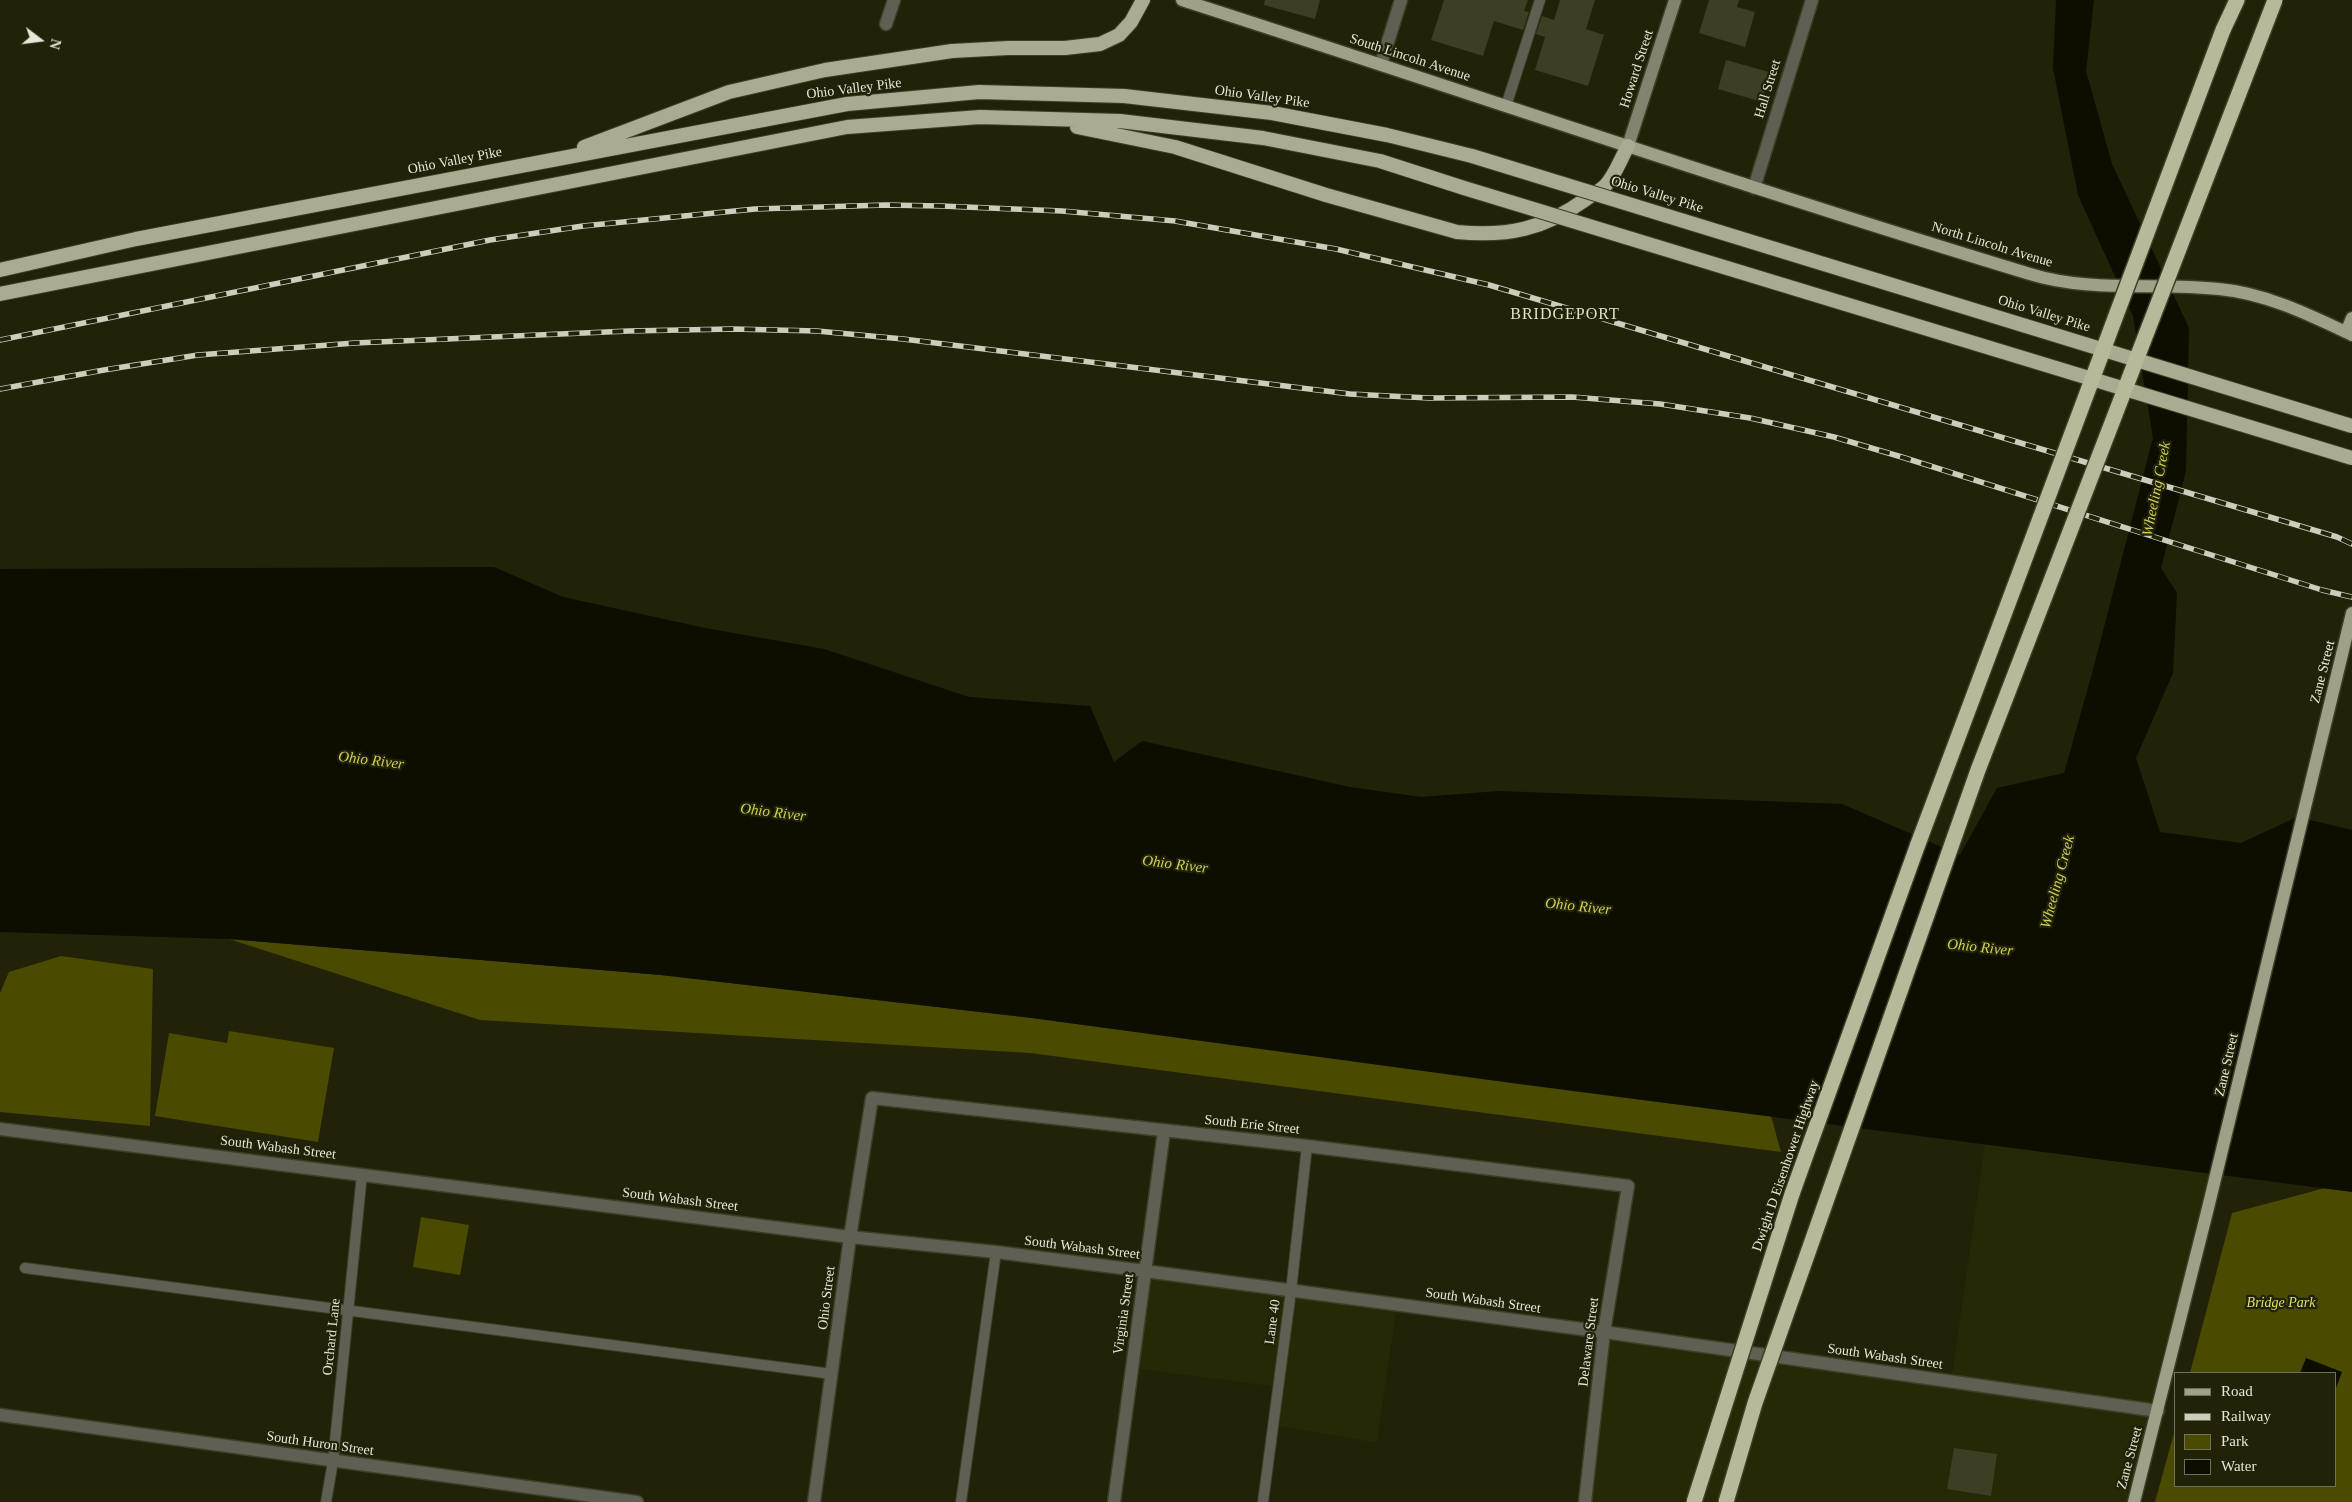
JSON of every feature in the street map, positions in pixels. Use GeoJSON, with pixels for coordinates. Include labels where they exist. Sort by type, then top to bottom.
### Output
{"type":"FeatureCollection","features":[{"type":"Feature","properties":{"kind":"highway"},"geometry":{"type":"LineString","coordinates":[[550,160],[729,92],[825,70],[952,52],[1008,48],[1065,48],[1100,44],[1120,35],[1131,22],[1143,0]]}},
{"type":"Feature","properties":{"kind":"highway"},"geometry":{"type":"LineString","coordinates":[[2223,30],[2229,0]]}},
{"type":"Feature","properties":{"kind":"highway"},"geometry":{"type":"LineString","coordinates":[[2223,30],[2237,0]]}},
{"type":"Feature","properties":{"kind":"highway"},"geometry":{"type":"LineString","coordinates":[[1726,1502],[1755,1403],[1951,847],[2275,0]]}},
{"type":"Feature","properties":{"kind":"highway","name":"Dwight D Eisenhower Highway"},"geometry":{"type":"LineString","coordinates":[[1694,1502],[1792,1194],[1918,844],[2223,30]]}},
{"type":"Feature","properties":{"kind":"highway","name":"Ohio Valley Pike"},"geometry":{"type":"LineString","coordinates":[[0,270],[136,238],[846,104],[979,92],[1124,96],[1272,114],[1387,135],[1472,156],[2352,426]]}},
{"type":"Feature","properties":{"kind":"highway"},"geometry":{"type":"LineString","coordinates":[[980,117],[1090,129],[1175,146],[1335,198],[1457,232],[1475,234],[1494,234],[1533,228],[1570,211],[1606,185],[1628,146]]}},
{"type":"Feature","properties":{"kind":"highway"},"geometry":{"type":"LineString","coordinates":[[0,294],[847,128],[980,117],[1120,121],[1263,138],[1380,160],[1464,188],[2352,458]]}},
{"type":"Feature","properties":{"kind":"main road","name":"South Lincoln Avenue"},"geometry":{"type":"LineString","coordinates":[[1182,0],[1628,146]]}},
{"type":"Feature","properties":{"kind":"main road","name":"Howard Street"},"geometry":{"type":"LineString","coordinates":[[1628,146],[1675,0]]}},
{"type":"Feature","properties":{"kind":"main road","name":"North Lincoln Avenue"},"geometry":{"type":"LineString","coordinates":[[1628,146],[1754,188],[2031,274],[2073,283],[2221,289],[2245,292],[2267,299],[2349,333]]}},
{"type":"Feature","properties":{"kind":"main road"},"geometry":{"type":"LineString","coordinates":[[2349,333],[2352,318]]}},
{"type":"Feature","properties":{"kind":"main road","name":"Zane Street"},"geometry":{"type":"LineString","coordinates":[[2134,1502],[2208,1208],[2352,613]]}},
{"type":"Feature","properties":{"kind":"street"},"geometry":{"type":"LineString","coordinates":[[886,24],[894,0]]}},
{"type":"Feature","properties":{"kind":"street"},"geometry":{"type":"LineString","coordinates":[[1381,64],[1402,0]]}},
{"type":"Feature","properties":{"kind":"street","name":"Hall Street"},"geometry":{"type":"LineString","coordinates":[[1754,188],[1812,0]]}},
{"type":"Feature","properties":{"kind":"street","name":"South Erie Street"},"geometry":{"type":"LineString","coordinates":[[872,1098],[1307,1146],[1628,1186]]}},
{"type":"Feature","properties":{"kind":"street","name":"Ohio Street"},"geometry":{"type":"LineString","coordinates":[[814,1502],[850,1237],[872,1098]]}},
{"type":"Feature","properties":{"kind":"street","name":"South Wabash Street"},"geometry":{"type":"LineString","coordinates":[[0,1129],[850,1237],[996,1252],[1145,1271],[1604,1332],[2158,1411]]}},
{"type":"Feature","properties":{"kind":"street","name":"Virginia Street"},"geometry":{"type":"LineString","coordinates":[[1114,1502],[1164,1131]]}},
{"type":"Feature","properties":{"kind":"street","name":"Delaware Street"},"geometry":{"type":"LineString","coordinates":[[1585,1502],[1604,1332],[1628,1186]]}},
{"type":"Feature","properties":{"kind":"street","name":"South Huron Street"},"geometry":{"type":"LineString","coordinates":[[0,1415],[637,1502]]}},
{"type":"Feature","properties":{"kind":"lane"},"geometry":{"type":"LineString","coordinates":[[1506,106],[1540,0]]}},
{"type":"Feature","properties":{"kind":"lane","name":"Lane 40"},"geometry":{"type":"LineString","coordinates":[[1263,1502],[1291,1291],[1307,1146]]}},
{"type":"Feature","properties":{"kind":"lane","name":"Orchard Lane"},"geometry":{"type":"LineString","coordinates":[[326,1502],[333,1461],[362,1174]]}},
{"type":"Feature","properties":{"kind":"lane"},"geometry":{"type":"LineString","coordinates":[[961,1502],[996,1252]]}},
{"type":"Feature","properties":{"kind":"lane"},"geometry":{"type":"LineString","coordinates":[[25,1268],[832,1374]]}},
{"type":"Feature","properties":{"kind":"shaded area"},"geometry":{"type":"Polygon","coordinates":[[[1985,1144],[2214,1174],[2134,1502],[1585,1502],[1604,1332],[1951,1382],[1985,1144]]]}},
{"type":"Feature","properties":{"kind":"shaded area"},"geometry":{"type":"Polygon","coordinates":[[[1145,1271],[1397,1305],[1377,1443],[1272,1425],[1277,1387],[1132,1368],[1145,1271]]]}},
{"type":"Feature","properties":{"kind":"green space"},"geometry":{"type":"Polygon","coordinates":[[[229,939],[661,975],[1032,1018],[1771,1116],[1781,1152],[1030,1053],[480,1020],[229,939]]]}},
{"type":"Feature","properties":{"kind":"green space"},"geometry":{"type":"Polygon","coordinates":[[[61,956],[153,969],[150,1126],[0,1112],[0,993],[9,972],[61,956]]]}},
{"type":"Feature","properties":{"kind":"green space"},"geometry":{"type":"Polygon","coordinates":[[[229,1031],[334,1048],[318,1142],[155,1116],[169,1033],[227,1043],[229,1031]]]}},
{"type":"Feature","properties":{"kind":"green space","name":"Bridge Park"},"geometry":{"type":"Polygon","coordinates":[[[2325,1188],[2352,1191],[2352,1502],[2155,1502],[2174,1433],[2174,1487],[2337,1487],[2337,1372],[2190,1372],[2232,1213],[2325,1188]]]}},
{"type":"Feature","properties":{"kind":"green space"},"geometry":{"type":"Polygon","coordinates":[[[421,1217],[469,1225],[460,1275],[413,1267],[421,1217]]]}},
{"type":"Feature","properties":{"kind":"water"},"geometry":{"type":"Polygon","coordinates":[[[2056,0],[2094,0],[2086,71],[2112,164],[2189,328],[2186,471],[2161,568],[2177,593],[2173,673],[2136,758],[2160,832],[2241,843],[2297,817],[2352,830],[2352,1192],[1519,1084],[1032,1018],[661,975],[229,939],[0,932],[0,569],[494,567],[563,597],[705,628],[824,649],[969,697],[1090,706],[1114,762],[1142,741],[1350,787],[1421,797],[1499,791],[1842,804],[1960,855],[1997,788],[2064,773],[2093,670],[2153,438],[2133,316],[2078,195],[2053,68],[2056,0]]]}},
{"type":"Feature","properties":{"kind":"water"},"geometry":{"type":"Polygon","coordinates":[[[2306,1358],[2342,1372],[2337,1385],[2337,1372],[2300,1372],[2306,1358]]]}},
{"type":"Feature","properties":{"kind":"building"},"geometry":{"type":"Polygon","coordinates":[[[1265,0],[1320,0],[1315,19],[1264,5],[1265,0]]]}},
{"type":"Feature","properties":{"kind":"building"},"geometry":{"type":"Polygon","coordinates":[[[1444,0],[1528,0],[1524,11],[1529,12],[1523,30],[1494,21],[1483,56],[1431,40],[1444,0]]]}},
{"type":"Feature","properties":{"kind":"building"},"geometry":{"type":"Polygon","coordinates":[[[1560,0],[1595,0],[1586,29],[1604,35],[1588,86],[1535,70],[1545,37],[1536,34],[1542,16],[1554,20],[1560,0]]]}},
{"type":"Feature","properties":{"kind":"building"},"geometry":{"type":"Polygon","coordinates":[[[1709,0],[1739,0],[1737,7],[1755,12],[1745,47],[1699,33],[1709,0]]]}},
{"type":"Feature","properties":{"kind":"building"},"geometry":{"type":"Polygon","coordinates":[[[1726,60],[1769,72],[1762,102],[1718,89],[1726,60]]]}},
{"type":"Feature","properties":{"kind":"building"},"geometry":{"type":"Polygon","coordinates":[[[1954,1448],[1997,1454],[1991,1496],[1947,1489],[1954,1448]]]}},
{"type":"Feature","properties":{"kind":"railway"},"geometry":{"type":"LineString","coordinates":[[0,340],[490,240],[583,226],[755,209],[885,205],[1062,211],[1175,221],[1336,249],[1489,285],[2337,537],[2352,544]]}},
{"type":"Feature","properties":{"kind":"railway"},"geometry":{"type":"LineString","coordinates":[[0,389],[198,355],[355,343],[629,331],[732,329],[817,331],[903,339],[1350,394],[1429,398],[1572,397],[1660,404],[1750,418],[1834,437],[2322,590],[2352,597]]}},
{"type":"Feature","properties":{"kind":"district","name":"BRIDGEPORT"},"geometry":{"type":"Point","coordinates":[1565,315]}},
{"type":"Feature","properties":{"kind":"water label","name":"Wheeling Creek"},"geometry":{"type":"Point","coordinates":[2157,489]}},
{"type":"Feature","properties":{"kind":"water label","name":"Ohio River"},"geometry":{"type":"Point","coordinates":[371,761]}},
{"type":"Feature","properties":{"kind":"water label","name":"Ohio River"},"geometry":{"type":"Point","coordinates":[773,813]}},
{"type":"Feature","properties":{"kind":"water label","name":"Ohio River"},"geometry":{"type":"Point","coordinates":[1175,865]}},
{"type":"Feature","properties":{"kind":"water label","name":"Wheeling Creek"},"geometry":{"type":"Point","coordinates":[2058,882]}},
{"type":"Feature","properties":{"kind":"water label","name":"Ohio River"},"geometry":{"type":"Point","coordinates":[1578,907]}},
{"type":"Feature","properties":{"kind":"water label","name":"Ohio River"},"geometry":{"type":"Point","coordinates":[1980,948]}}]}
